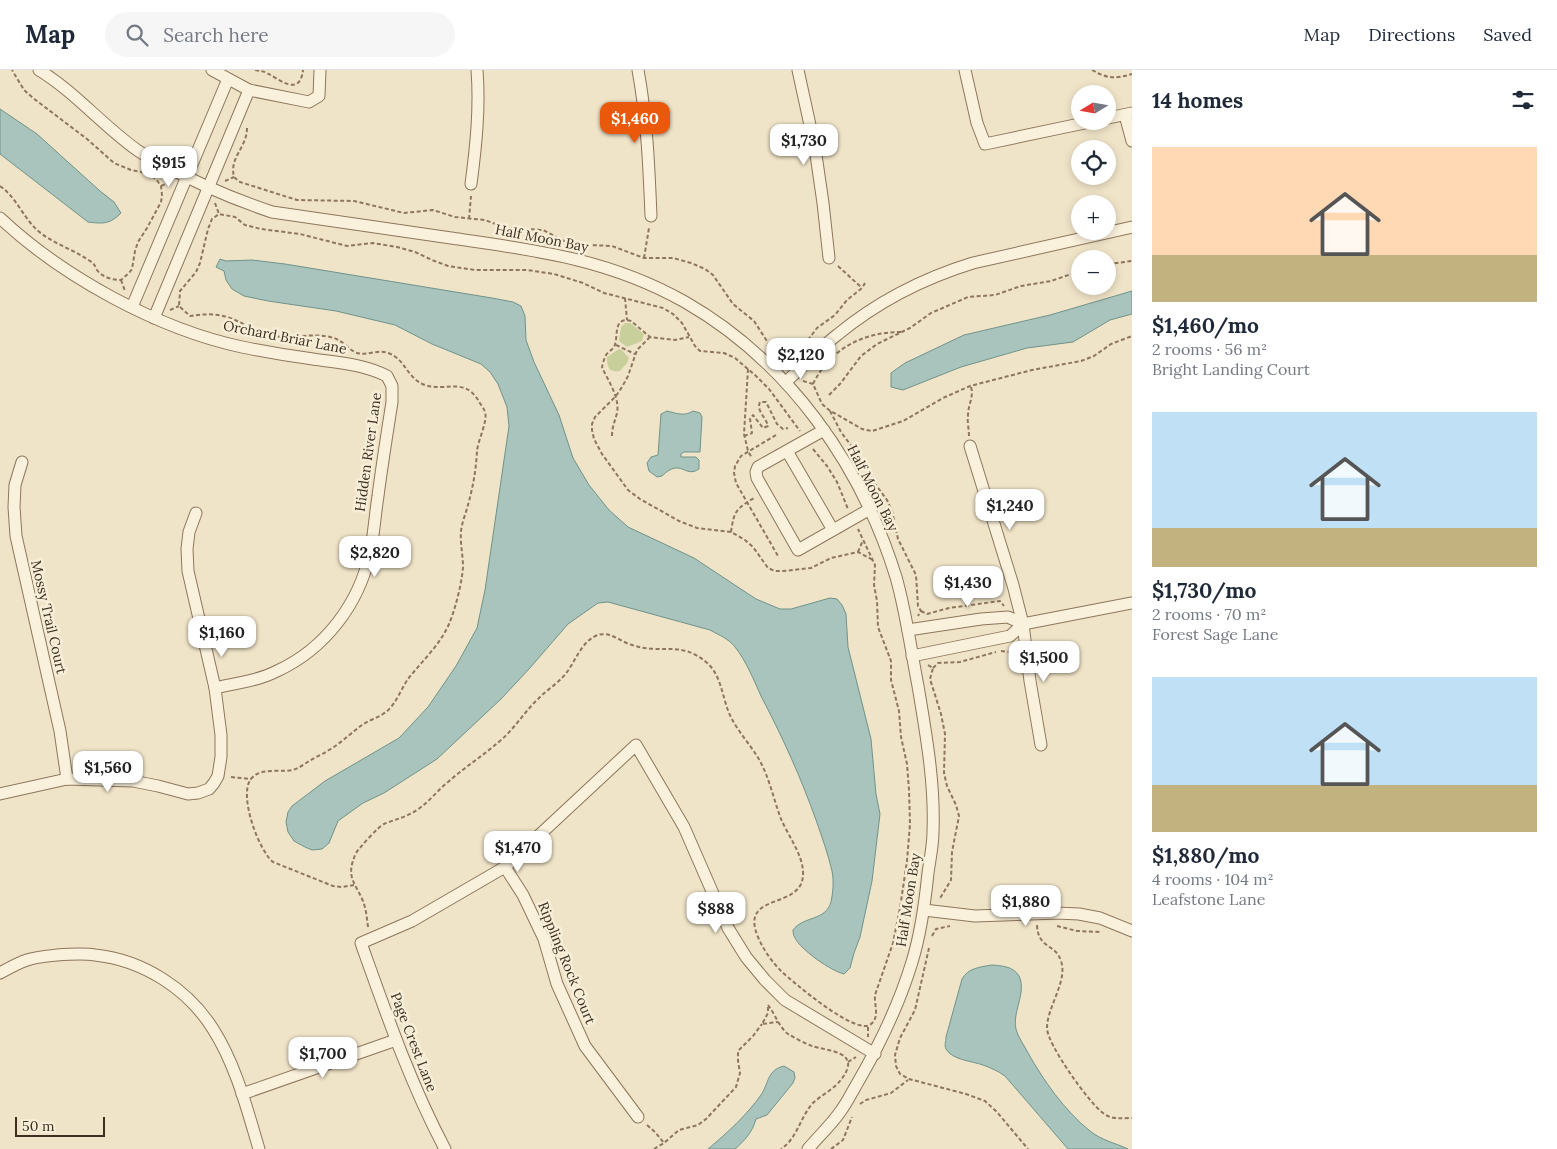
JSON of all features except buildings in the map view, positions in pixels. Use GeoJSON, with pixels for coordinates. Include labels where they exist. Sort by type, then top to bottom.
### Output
{"type":"FeatureCollection","features":[{"type":"Feature","properties":{"kind":"street","name":"Half Moon Bay"},"geometry":{"type":"LineString","coordinates":[[39,70],[57,82],[137,150],[187,178],[236,200],[272,212],[539,251],[588,262],[618,271],[647,283],[683,301],[716,321],[746,345],[786,382],[824,430],[841,454],[870,509],[897,580],[908,630],[929,756],[933,831],[924,910],[910,969],[893,1017],[875,1054],[840,1112],[808,1149]]}},
{"type":"Feature","properties":{"kind":"street"},"geometry":{"type":"LineString","coordinates":[[212,70],[249,90],[309,102],[319,96],[320,70]]}},
{"type":"Feature","properties":{"kind":"street"},"geometry":{"type":"LineString","coordinates":[[471,184],[477,139],[479,94],[477,70]]}},
{"type":"Feature","properties":{"kind":"street"},"geometry":{"type":"LineString","coordinates":[[638,70],[646,118],[651,216]]}},
{"type":"Feature","properties":{"kind":"street"},"geometry":{"type":"LineString","coordinates":[[798,70],[815,148],[829,258]]}},
{"type":"Feature","properties":{"kind":"street"},"geometry":{"type":"LineString","coordinates":[[965,70],[977,123],[985,144],[1071,126]]}},
{"type":"Feature","properties":{"kind":"street"},"geometry":{"type":"LineString","coordinates":[[132,308],[228,79]]}},
{"type":"Feature","properties":{"kind":"street"},"geometry":{"type":"LineString","coordinates":[[154,318],[249,90]]}},
{"type":"Feature","properties":{"kind":"street"},"geometry":{"type":"LineString","coordinates":[[1116,116],[1129,114],[1132,141]]}},
{"type":"Feature","properties":{"kind":"street","name":"Orchard Briar Lane"},"geometry":{"type":"LineString","coordinates":[[0,218],[46,255],[88,284],[154,318],[179,328],[241,346],[363,366],[387,376]]}},
{"type":"Feature","properties":{"kind":"street"},"geometry":{"type":"LineString","coordinates":[[786,382],[836,335],[854,321],[906,289],[948,271],[996,257],[1132,227]]}},
{"type":"Feature","properties":{"kind":"street","name":"Hidden River Lane"},"geometry":{"type":"LineString","coordinates":[[215,688],[256,679],[277,672],[299,659],[317,646],[350,605],[362,578],[370,553],[392,402],[392,386],[387,376]]}},
{"type":"Feature","properties":{"kind":"street"},"geometry":{"type":"LineString","coordinates":[[824,430],[758,467],[756,472],[757,478],[798,550],[870,509]]}},
{"type":"Feature","properties":{"kind":"street"},"geometry":{"type":"LineString","coordinates":[[970,446],[1014,585],[1023,624],[1041,745]]}},
{"type":"Feature","properties":{"kind":"street"},"geometry":{"type":"LineString","coordinates":[[787,451],[833,530]]}},
{"type":"Feature","properties":{"kind":"street","name":"Mossy Trail Court"},"geometry":{"type":"LineString","coordinates":[[22,462],[15,485],[16,536],[60,731],[67,779]]}},
{"type":"Feature","properties":{"kind":"street"},"geometry":{"type":"LineString","coordinates":[[0,794],[67,779],[133,781],[188,794],[209,789],[218,776],[221,757],[221,735],[215,688],[188,570],[187,549],[189,532],[196,513]]}},
{"type":"Feature","properties":{"kind":"street"},"geometry":{"type":"LineString","coordinates":[[912,656],[1010,636],[1023,624],[1132,602]]}},
{"type":"Feature","properties":{"kind":"street"},"geometry":{"type":"LineString","coordinates":[[908,630],[1008,617],[1023,624]]}},
{"type":"Feature","properties":{"kind":"street"},"geometry":{"type":"LineString","coordinates":[[365,942],[412,921],[505,867],[636,745],[684,827],[728,928],[746,957],[785,1000],[875,1054]]}},
{"type":"Feature","properties":{"kind":"street","name":"Rippling Rock Court"},"geometry":{"type":"LineString","coordinates":[[505,867],[523,895],[544,939],[557,984],[585,1046],[638,1117]]}},
{"type":"Feature","properties":{"kind":"street"},"geometry":{"type":"LineString","coordinates":[[924,910],[974,916],[1079,914],[1100,918],[1132,931]]}},
{"type":"Feature","properties":{"kind":"street","name":"Page Crest Lane"},"geometry":{"type":"LineString","coordinates":[[365,942],[396,1040],[417,1092],[445,1149]]}},
{"type":"Feature","properties":{"kind":"street"},"geometry":{"type":"LineString","coordinates":[[0,973],[28,959],[81,954],[117,959],[138,966],[160,977],[201,1011],[214,1029],[226,1052],[242,1094],[259,1149]]}},
{"type":"Feature","properties":{"kind":"street"},"geometry":{"type":"LineString","coordinates":[[242,1094],[396,1040]]}},
{"type":"Feature","properties":{"kind":"path"},"geometry":{"type":"LineString","coordinates":[[0,186],[8,192],[36,229],[64,248],[81,254],[93,262],[98,272],[106,277],[121,280],[132,269],[138,242],[157,212],[162,195],[161,186],[156,179],[147,173],[131,170],[114,163],[87,139],[24,90],[12,70]]}},
{"type":"Feature","properties":{"kind":"path"},"geometry":{"type":"LineString","coordinates":[[255,70],[269,74],[282,82],[292,85],[299,82],[302,78],[303,70]]}},
{"type":"Feature","properties":{"kind":"path"},"geometry":{"type":"LineString","coordinates":[[1092,70],[1103,76],[1115,78],[1132,74]]}},
{"type":"Feature","properties":{"kind":"path"},"geometry":{"type":"LineString","coordinates":[[469,219],[471,184]]}},
{"type":"Feature","properties":{"kind":"path"},"geometry":{"type":"LineString","coordinates":[[218,776],[251,779],[264,772],[273,770],[289,771],[300,767],[329,751],[364,724],[387,711],[392,705],[408,679],[435,647],[449,625],[461,583],[463,567],[461,530],[473,485],[478,444],[486,418],[485,411],[471,392],[462,387],[434,388],[423,384],[415,380],[408,373],[402,362],[387,352],[359,354],[334,338],[322,336],[270,336],[259,333],[229,317],[215,314],[190,316],[179,306],[180,291],[196,272],[212,219],[220,214],[224,214],[235,217],[245,225],[300,234],[347,246],[373,243],[397,247],[415,252],[448,266],[475,270],[527,270],[554,274],[583,283],[604,293],[663,308],[682,323],[688,337],[700,351],[724,353],[735,358],[769,389],[837,482],[844,502],[875,564],[878,627],[891,661],[892,680],[900,711],[901,737],[908,774],[910,824],[907,862],[893,943],[875,995],[876,1014],[874,1023],[868,1027],[860,1026],[810,996],[780,969],[765,951],[757,935],[754,920],[759,910],[765,904],[788,897],[797,891],[803,882],[804,872],[802,862],[780,817],[764,769],[730,714],[714,671],[708,663],[685,650],[638,647],[621,641],[612,635],[605,634],[589,640],[561,680],[537,699],[503,738],[446,783],[420,808],[406,817],[381,825],[363,843],[356,854],[351,876],[364,904],[365,942]]}},
{"type":"Feature","properties":{"kind":"path"},"geometry":{"type":"LineString","coordinates":[[644,258],[651,216]]}},
{"type":"Feature","properties":{"kind":"path"},"geometry":{"type":"LineString","coordinates":[[829,258],[862,288]]}},
{"type":"Feature","properties":{"kind":"path"},"geometry":{"type":"LineString","coordinates":[[1116,263],[1132,261]]}},
{"type":"Feature","properties":{"kind":"path"},"geometry":{"type":"LineString","coordinates":[[829,395],[840,384],[861,356],[877,344],[901,332],[931,313],[968,297],[995,295],[1021,286],[1051,281],[1071,274]]}},
{"type":"Feature","properties":{"kind":"path"},"geometry":{"type":"LineString","coordinates":[[625,298],[628,320]]}},
{"type":"Feature","properties":{"kind":"path"},"geometry":{"type":"LineString","coordinates":[[612,436],[617,412],[616,396],[602,367],[606,354],[616,345],[617,327],[620,323],[628,320],[631,321],[650,337],[675,340],[688,337]]}},
{"type":"Feature","properties":{"kind":"path"},"geometry":{"type":"LineString","coordinates":[[901,332],[890,332],[857,340],[842,349],[823,366],[813,384],[822,404],[862,430],[872,431],[903,422],[943,398],[970,386],[1032,370],[1081,361],[1094,356],[1112,344],[1132,336]]}},
{"type":"Feature","properties":{"kind":"path"},"geometry":{"type":"LineString","coordinates":[[650,337],[635,354],[628,376],[616,396],[595,417],[592,424],[592,430],[602,454],[628,490],[679,521],[697,528],[731,532],[754,547],[768,568],[775,571],[811,568],[831,558],[858,552],[873,560]]}},
{"type":"Feature","properties":{"kind":"path"},"geometry":{"type":"LineString","coordinates":[[616,345],[635,354]]}},
{"type":"Feature","properties":{"kind":"path"},"geometry":{"type":"LineString","coordinates":[[748,370],[744,436],[748,451],[758,467]]}},
{"type":"Feature","properties":{"kind":"path"},"geometry":{"type":"LineString","coordinates":[[970,386],[972,399],[968,415],[970,446]]}},
{"type":"Feature","properties":{"kind":"path"},"geometry":{"type":"LineString","coordinates":[[744,436],[752,433],[750,419],[753,415],[762,428],[768,426],[760,411],[759,405],[763,401],[766,402],[777,424],[783,429],[788,428]]}},
{"type":"Feature","properties":{"kind":"path"},"geometry":{"type":"LineString","coordinates":[[731,532],[734,514],[738,509],[765,492]]}},
{"type":"Feature","properties":{"kind":"path"},"geometry":{"type":"LineString","coordinates":[[858,552],[863,538]]}},
{"type":"Feature","properties":{"kind":"path"},"geometry":{"type":"LineString","coordinates":[[921,611],[927,614],[949,608],[1000,601]]}},
{"type":"Feature","properties":{"kind":"path"},"geometry":{"type":"LineString","coordinates":[[933,668],[938,664],[960,662],[1003,650],[1010,652],[1016,658]]}},
{"type":"Feature","properties":{"kind":"path"},"geometry":{"type":"LineString","coordinates":[[251,779],[247,789],[247,804],[260,845],[268,858],[273,862],[333,886],[354,885]]}},
{"type":"Feature","properties":{"kind":"path"},"geometry":{"type":"LineString","coordinates":[[1051,924],[1077,931],[1108,934]]}},
{"type":"Feature","properties":{"kind":"path"},"geometry":{"type":"LineString","coordinates":[[930,940],[936,928],[952,925]]}},
{"type":"Feature","properties":{"kind":"path"},"geometry":{"type":"LineString","coordinates":[[1030,925],[1044,925]]}},
{"type":"Feature","properties":{"kind":"path"},"geometry":{"type":"LineString","coordinates":[[1037,925],[1037,935],[1042,943],[1056,952],[1061,961],[1060,984],[1047,1028],[1050,1040],[1090,1101],[1103,1113],[1112,1118],[1132,1118]]}},
{"type":"Feature","properties":{"kind":"path"},"geometry":{"type":"LineString","coordinates":[[930,946],[915,1010],[900,1038],[895,1055],[896,1066],[900,1074],[910,1079],[985,1101],[997,1112],[1028,1149]]}},
{"type":"Feature","properties":{"kind":"path"},"geometry":{"type":"LineString","coordinates":[[654,1149],[679,1130],[698,1125],[706,1119],[736,1087],[740,1073],[738,1051],[762,1024],[768,1013],[768,1006],[787,1033],[812,1046],[843,1054],[848,1062],[848,1068],[844,1077],[804,1113],[787,1145],[781,1149]]}},
{"type":"Feature","properties":{"kind":"path"},"geometry":{"type":"LineString","coordinates":[[762,1024],[778,1022]]}},
{"type":"Feature","properties":{"kind":"path"},"geometry":{"type":"LineString","coordinates":[[860,1104],[866,1100],[891,1093],[910,1079]]}},
{"type":"Feature","properties":{"kind":"path"},"geometry":{"type":"LineString","coordinates":[[831,1149],[843,1140],[854,1112]]}},
{"type":"Feature","properties":{"kind":"path"},"geometry":{"type":"LineString","coordinates":[[638,1117],[664,1143]]}},
{"type":"Feature","properties":{"kind":"green space"},"geometry":{"type":"Polygon","coordinates":[[[625,323],[630,323],[644,334],[642,341],[627,347],[619,341],[621,327],[625,323]]]}},
{"type":"Feature","properties":{"kind":"green space"},"geometry":{"type":"Polygon","coordinates":[[[619,349],[629,358],[620,371],[613,371],[607,364],[607,357],[619,349]]]}},
{"type":"Feature","properties":{"kind":"water"},"geometry":{"type":"Polygon","coordinates":[[[0,109],[37,134],[114,202],[121,213],[106,222],[88,222],[0,154],[0,109]]]}},
{"type":"Feature","properties":{"kind":"water"},"geometry":{"type":"Polygon","coordinates":[[[220,259],[226,261],[252,260],[285,264],[492,298],[513,302],[521,306],[525,316],[526,340],[534,362],[559,415],[573,458],[589,485],[609,510],[628,527],[694,558],[756,599],[780,609],[791,609],[830,598],[837,599],[846,614],[848,647],[871,739],[876,794],[880,814],[872,881],[860,937],[850,968],[844,974],[832,969],[810,954],[798,943],[793,935],[793,930],[802,922],[819,916],[828,908],[833,890],[832,871],[818,826],[798,773],[743,659],[730,642],[710,630],[608,602],[598,603],[568,624],[501,699],[437,759],[384,793],[363,803],[338,821],[329,843],[322,849],[312,850],[294,841],[288,832],[286,822],[288,812],[292,806],[325,781],[399,738],[428,707],[456,666],[477,628],[485,590],[509,426],[507,407],[498,384],[490,372],[481,364],[432,344],[395,325],[336,311],[244,296],[232,289],[226,280],[224,271],[216,267],[220,259]]]}},
{"type":"Feature","properties":{"kind":"water"},"geometry":{"type":"Polygon","coordinates":[[[1132,291],[1132,314],[1110,320],[1073,342],[1027,348],[961,367],[903,390],[891,387],[891,373],[905,363],[964,335],[1050,315],[1132,291]]]}},
{"type":"Feature","properties":{"kind":"water"},"geometry":{"type":"Polygon","coordinates":[[[667,411],[680,414],[693,411],[700,413],[702,417],[700,452],[684,452],[681,454],[681,457],[696,457],[699,460],[699,469],[690,472],[674,468],[657,477],[649,471],[647,463],[651,457],[658,455],[661,414],[667,411]]]}},
{"type":"Feature","properties":{"kind":"water"},"geometry":{"type":"Polygon","coordinates":[[[992,965],[1010,968],[1019,976],[1021,995],[1015,1022],[1016,1029],[1034,1064],[1055,1095],[1094,1134],[1128,1149],[1068,1149],[1005,1076],[983,1065],[957,1058],[946,1049],[946,1037],[962,979],[971,970],[992,965]]]}},
{"type":"Feature","properties":{"kind":"water"},"geometry":{"type":"Polygon","coordinates":[[[784,1066],[794,1072],[795,1078],[767,1115],[756,1119],[750,1132],[735,1149],[708,1149],[749,1110],[761,1095],[771,1074],[784,1066]]]}}]}
